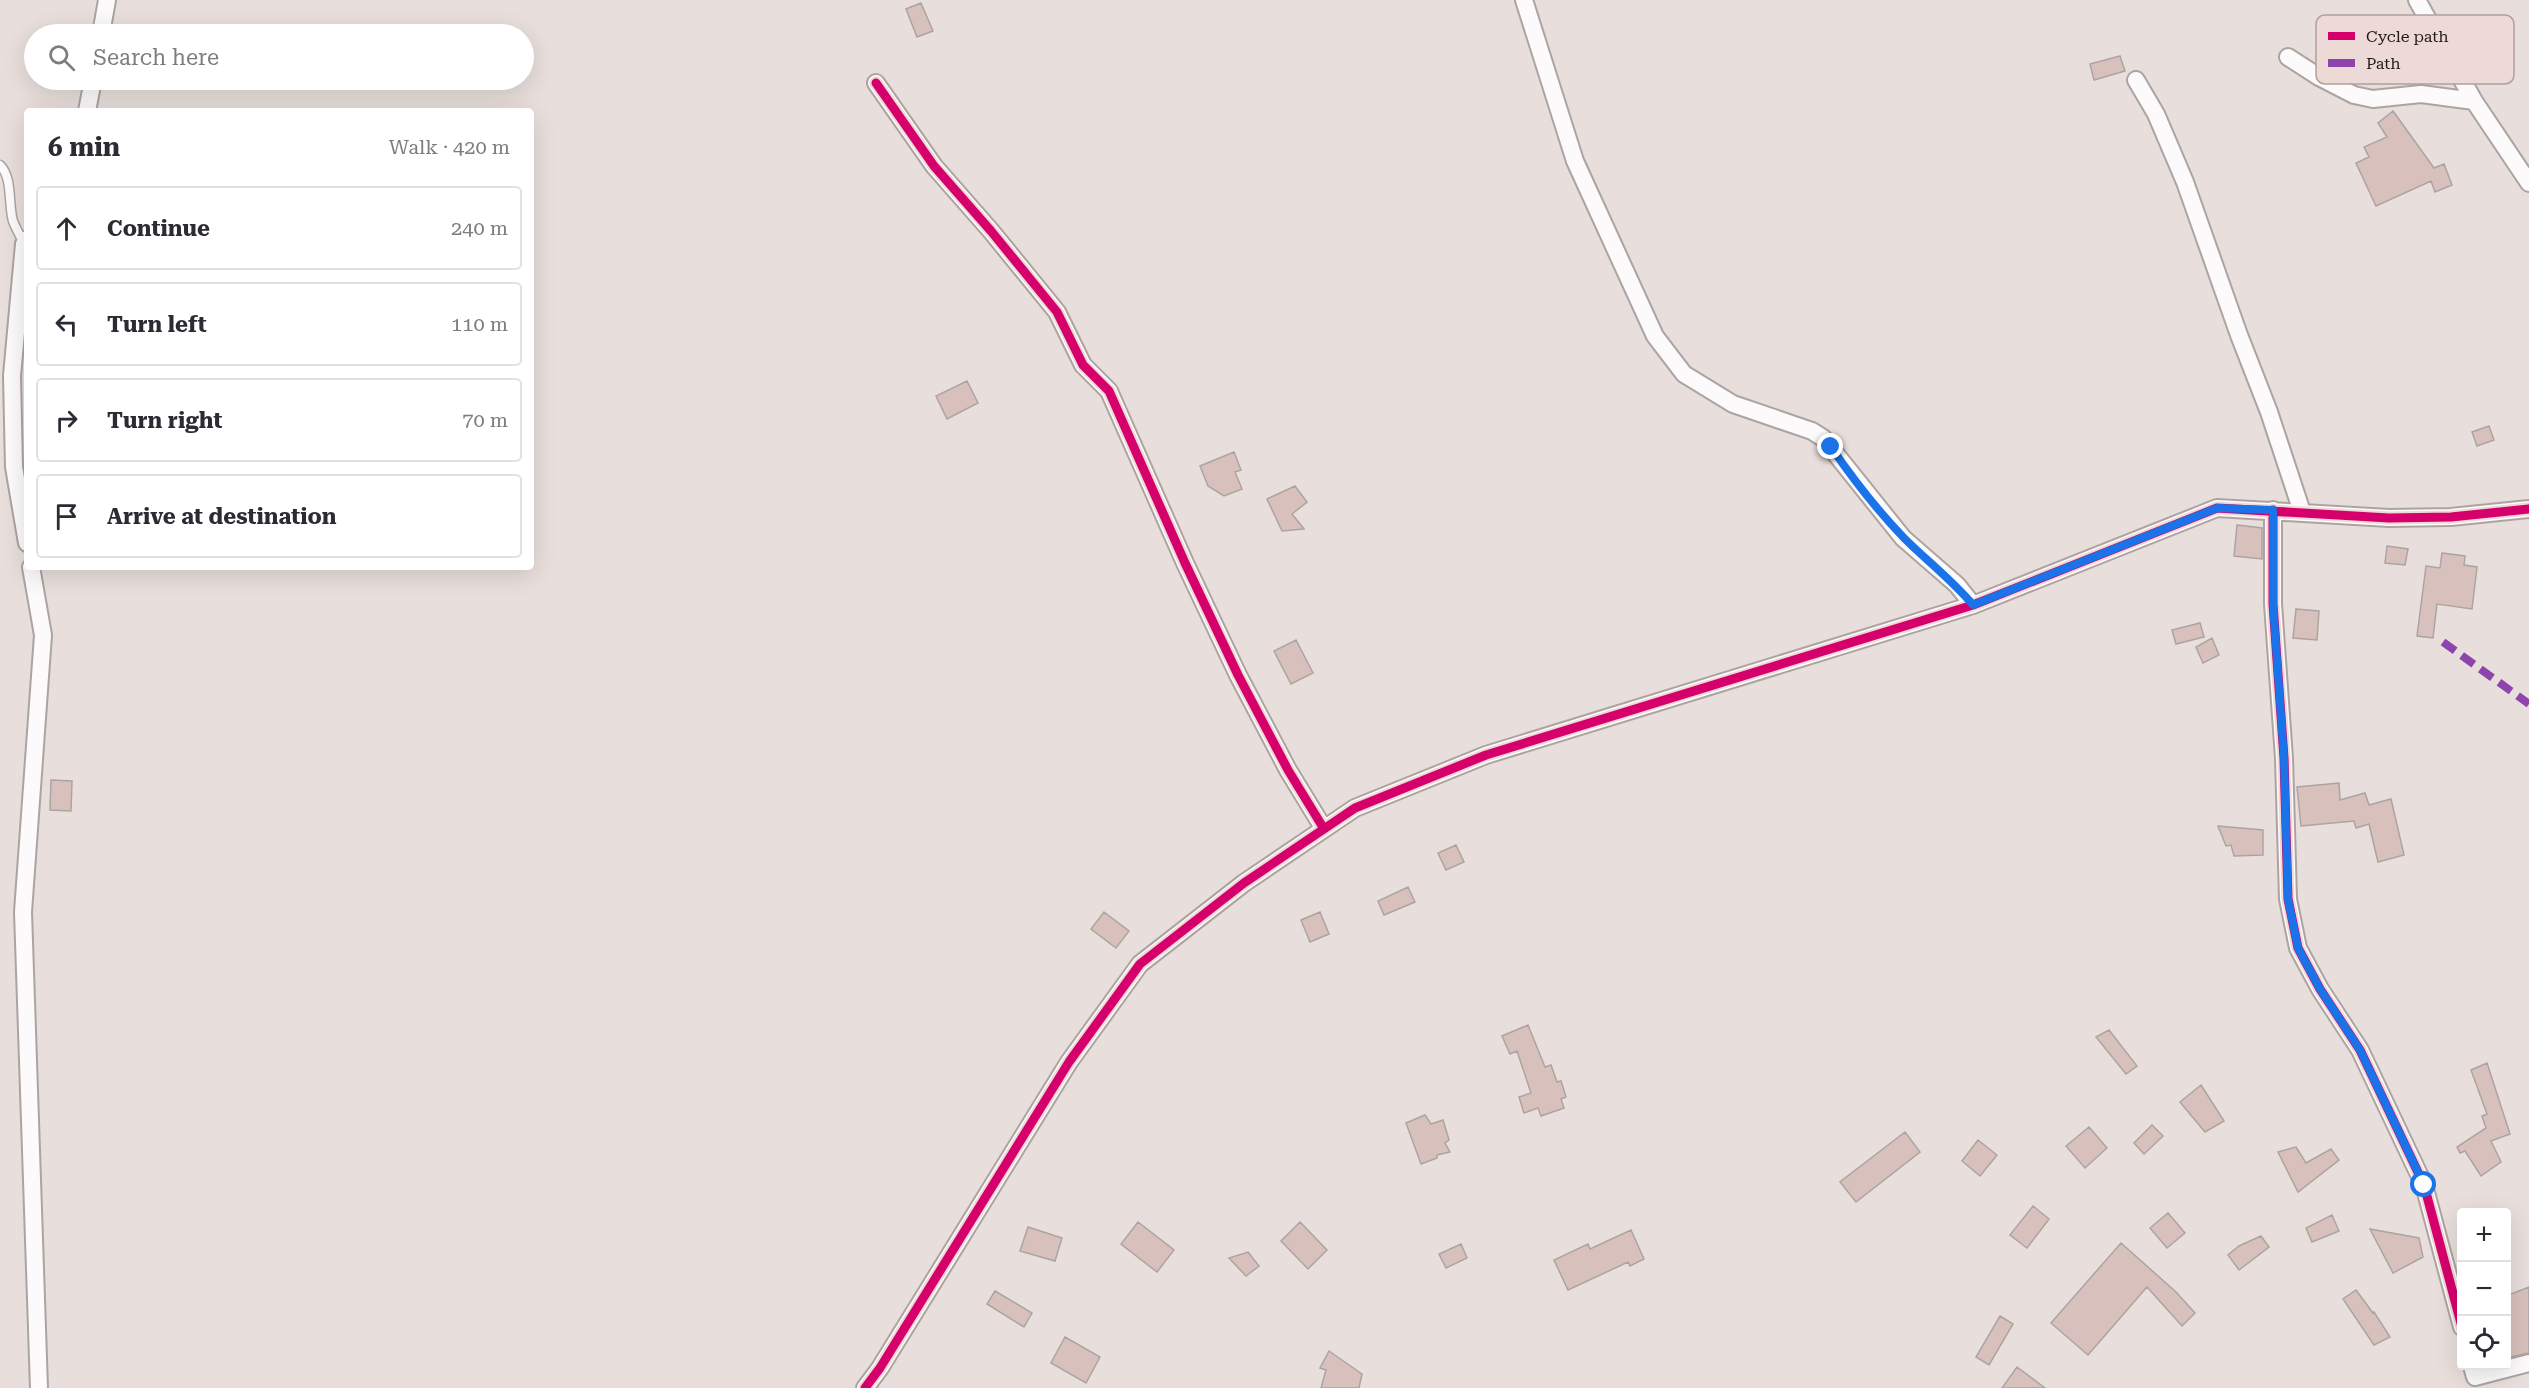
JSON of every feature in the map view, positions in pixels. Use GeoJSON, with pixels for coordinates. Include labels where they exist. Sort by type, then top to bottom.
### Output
{"type":"FeatureCollection","features":[{"type":"Feature","properties":{"kind":"street"},"geometry":{"type":"LineString","coordinates":[[103,24],[107,0]]}},
{"type":"Feature","properties":{"kind":"street"},"geometry":{"type":"LineString","coordinates":[[1524,0],[1575,161],[1655,336],[1684,374],[1713,392],[1733,404],[1812,431],[1823,438],[1852,477],[1904,537],[1957,585],[1973,605]]}},
{"type":"Feature","properties":{"kind":"street"},"geometry":{"type":"LineString","coordinates":[[2417,0],[2425,15]]}},
{"type":"Feature","properties":{"kind":"street"},"geometry":{"type":"LineString","coordinates":[[2288,57],[2316,75]]}},
{"type":"Feature","properties":{"kind":"street"},"geometry":{"type":"LineString","coordinates":[[2136,80],[2156,114],[2185,182],[2269,412],[2302,512]]}},
{"type":"Feature","properties":{"kind":"street"},"geometry":{"type":"LineString","coordinates":[[876,83],[934,166],[991,231],[1056,312],[1083,365],[1110,390],[1185,563],[1238,675],[1288,770],[1324,829]]}},
{"type":"Feature","properties":{"kind":"street"},"geometry":{"type":"LineString","coordinates":[[2333,84],[2354,95],[2373,99],[2421,94],[2474,101]]}},
{"type":"Feature","properties":{"kind":"street"},"geometry":{"type":"LineString","coordinates":[[2464,84],[2529,183]]}},
{"type":"Feature","properties":{"kind":"street"},"geometry":{"type":"LineString","coordinates":[[88,108],[91,90]]}},
{"type":"Feature","properties":{"kind":"street"},"geometry":{"type":"LineString","coordinates":[[24,261],[12,376],[14,467],[24,525]]}},
{"type":"Feature","properties":{"kind":"street"},"geometry":{"type":"LineString","coordinates":[[865,1388],[886,1358],[1069,1062],[1140,964],[1244,883],[1355,808],[1486,755],[1973,605],[2217,508],[2389,518],[2451,517],[2529,509]]}},
{"type":"Feature","properties":{"kind":"street"},"geometry":{"type":"LineString","coordinates":[[2273,510],[2273,604],[2284,758],[2288,899],[2298,948],[2320,989],[2360,1050],[2424,1185],[2459,1316]]}},
{"type":"Feature","properties":{"kind":"street"},"geometry":{"type":"LineString","coordinates":[[32,570],[43,635],[23,912],[39,1388]]}},
{"type":"Feature","properties":{"kind":"street"},"geometry":{"type":"LineString","coordinates":[[2511,1368],[2529,1363]]}},
{"type":"Feature","properties":{"kind":"street"},"geometry":{"type":"LineString","coordinates":[[2473,1370],[2475,1377],[2502,1370]]}},
{"type":"Feature","properties":{"kind":"lane"},"geometry":{"type":"LineString","coordinates":[[0,165],[3,168],[9,193],[13,221],[24,239]]}},
{"type":"Feature","properties":{"kind":"building"},"geometry":{"type":"Polygon","coordinates":[[[921,3],[933,31],[917,37],[906,9],[921,3]]]}},
{"type":"Feature","properties":{"kind":"building"},"geometry":{"type":"Polygon","coordinates":[[[2120,56],[2125,71],[2094,80],[2090,64],[2120,56]]]}},
{"type":"Feature","properties":{"kind":"building"},"geometry":{"type":"Polygon","coordinates":[[[2393,111],[2434,168],[2444,164],[2452,185],[2435,192],[2431,181],[2376,206],[2356,163],[2369,157],[2364,147],[2387,137],[2378,123],[2393,111]]]}},
{"type":"Feature","properties":{"kind":"building"},"geometry":{"type":"Polygon","coordinates":[[[967,381],[978,403],[947,419],[936,396],[967,381]]]}},
{"type":"Feature","properties":{"kind":"building"},"geometry":{"type":"Polygon","coordinates":[[[2489,426],[2494,440],[2477,446],[2472,432],[2489,426]]]}},
{"type":"Feature","properties":{"kind":"building"},"geometry":{"type":"Polygon","coordinates":[[[1234,452],[1241,470],[1235,472],[1242,489],[1224,496],[1208,486],[1200,466],[1234,452]]]}},
{"type":"Feature","properties":{"kind":"building"},"geometry":{"type":"Polygon","coordinates":[[[1295,486],[1307,502],[1292,514],[1304,529],[1282,531],[1267,499],[1295,486]]]}},
{"type":"Feature","properties":{"kind":"building"},"geometry":{"type":"Polygon","coordinates":[[[2237,525],[2262,528],[2262,559],[2234,556],[2237,525]]]}},
{"type":"Feature","properties":{"kind":"building"},"geometry":{"type":"Polygon","coordinates":[[[2387,546],[2408,549],[2405,565],[2385,563],[2387,546]]]}},
{"type":"Feature","properties":{"kind":"building"},"geometry":{"type":"Polygon","coordinates":[[[2442,553],[2465,556],[2464,565],[2477,567],[2472,609],[2437,604],[2433,638],[2417,636],[2426,566],[2440,568],[2442,553]]]}},
{"type":"Feature","properties":{"kind":"building"},"geometry":{"type":"Polygon","coordinates":[[[2296,609],[2319,611],[2317,640],[2293,638],[2296,609]]]}},
{"type":"Feature","properties":{"kind":"building"},"geometry":{"type":"Polygon","coordinates":[[[2200,623],[2204,637],[2176,644],[2172,630],[2200,623]]]}},
{"type":"Feature","properties":{"kind":"building"},"geometry":{"type":"Polygon","coordinates":[[[2212,638],[2219,655],[2203,663],[2196,647],[2212,638]]]}},
{"type":"Feature","properties":{"kind":"building"},"geometry":{"type":"Polygon","coordinates":[[[1296,640],[1313,673],[1291,684],[1274,651],[1296,640]]]}},
{"type":"Feature","properties":{"kind":"building"},"geometry":{"type":"Polygon","coordinates":[[[51,780],[72,781],[71,811],[50,810],[51,780]]]}},
{"type":"Feature","properties":{"kind":"building"},"geometry":{"type":"Polygon","coordinates":[[[2339,783],[2340,800],[2365,793],[2369,805],[2391,799],[2404,855],[2378,862],[2369,824],[2356,828],[2354,821],[2301,826],[2297,787],[2339,783]]]}},
{"type":"Feature","properties":{"kind":"building"},"geometry":{"type":"Polygon","coordinates":[[[2218,826],[2263,830],[2263,855],[2234,856],[2231,845],[2226,846],[2218,826]]]}},
{"type":"Feature","properties":{"kind":"building"},"geometry":{"type":"Polygon","coordinates":[[[1456,845],[1464,862],[1446,870],[1438,853],[1456,845]]]}},
{"type":"Feature","properties":{"kind":"building"},"geometry":{"type":"Polygon","coordinates":[[[1408,887],[1415,902],[1384,915],[1378,901],[1408,887]]]}},
{"type":"Feature","properties":{"kind":"building"},"geometry":{"type":"Polygon","coordinates":[[[1104,912],[1129,931],[1116,948],[1091,929],[1104,912]]]}},
{"type":"Feature","properties":{"kind":"building"},"geometry":{"type":"Polygon","coordinates":[[[1320,912],[1329,934],[1310,942],[1301,920],[1320,912]]]}},
{"type":"Feature","properties":{"kind":"building"},"geometry":{"type":"Polygon","coordinates":[[[1528,1025],[1545,1067],[1551,1065],[1557,1082],[1561,1081],[1566,1097],[1561,1099],[1564,1108],[1541,1116],[1538,1108],[1524,1113],[1519,1097],[1531,1093],[1517,1051],[1510,1054],[1502,1036],[1528,1025]]]}},
{"type":"Feature","properties":{"kind":"building"},"geometry":{"type":"Polygon","coordinates":[[[2109,1030],[2137,1066],[2126,1074],[2096,1037],[2109,1030]]]}},
{"type":"Feature","properties":{"kind":"building"},"geometry":{"type":"Polygon","coordinates":[[[2487,1063],[2510,1134],[2491,1141],[2501,1162],[2481,1176],[2465,1151],[2460,1153],[2457,1147],[2486,1128],[2482,1116],[2487,1114],[2471,1070],[2487,1063]]]}},
{"type":"Feature","properties":{"kind":"building"},"geometry":{"type":"Polygon","coordinates":[[[2201,1085],[2224,1121],[2205,1132],[2180,1102],[2201,1085]]]}},
{"type":"Feature","properties":{"kind":"building"},"geometry":{"type":"Polygon","coordinates":[[[1425,1115],[1431,1124],[1443,1120],[1449,1140],[1445,1143],[1450,1152],[1437,1155],[1437,1158],[1421,1164],[1406,1123],[1425,1115]]]}},
{"type":"Feature","properties":{"kind":"building"},"geometry":{"type":"Polygon","coordinates":[[[2152,1125],[2163,1136],[2144,1154],[2134,1143],[2152,1125]]]}},
{"type":"Feature","properties":{"kind":"building"},"geometry":{"type":"Polygon","coordinates":[[[2089,1127],[2107,1148],[2085,1168],[2066,1146],[2089,1127]]]}},
{"type":"Feature","properties":{"kind":"building"},"geometry":{"type":"Polygon","coordinates":[[[1905,1132],[1920,1152],[1856,1202],[1840,1182],[1905,1132]]]}},
{"type":"Feature","properties":{"kind":"building"},"geometry":{"type":"Polygon","coordinates":[[[1978,1140],[1997,1155],[1980,1176],[1962,1161],[1978,1140]]]}},
{"type":"Feature","properties":{"kind":"building"},"geometry":{"type":"Polygon","coordinates":[[[2296,1147],[2306,1163],[2331,1149],[2339,1160],[2298,1192],[2278,1152],[2296,1147]]]}},
{"type":"Feature","properties":{"kind":"building"},"geometry":{"type":"Polygon","coordinates":[[[2033,1206],[2049,1219],[2027,1248],[2010,1235],[2033,1206]]]}},
{"type":"Feature","properties":{"kind":"building"},"geometry":{"type":"Polygon","coordinates":[[[2168,1213],[2185,1233],[2167,1248],[2150,1228],[2168,1213]]]}},
{"type":"Feature","properties":{"kind":"building"},"geometry":{"type":"Polygon","coordinates":[[[2332,1215],[2339,1231],[2312,1242],[2306,1228],[2332,1215]]]}},
{"type":"Feature","properties":{"kind":"building"},"geometry":{"type":"Polygon","coordinates":[[[1138,1222],[1174,1250],[1157,1272],[1121,1244],[1138,1222]]]}},
{"type":"Feature","properties":{"kind":"building"},"geometry":{"type":"Polygon","coordinates":[[[1300,1222],[1327,1250],[1308,1269],[1281,1241],[1300,1222]]]}},
{"type":"Feature","properties":{"kind":"building"},"geometry":{"type":"Polygon","coordinates":[[[1028,1227],[1062,1238],[1055,1261],[1020,1251],[1028,1227]]]}},
{"type":"Feature","properties":{"kind":"building"},"geometry":{"type":"Polygon","coordinates":[[[2370,1229],[2419,1238],[2423,1257],[2393,1273],[2370,1229]]]}},
{"type":"Feature","properties":{"kind":"building"},"geometry":{"type":"Polygon","coordinates":[[[1631,1230],[1644,1259],[1630,1266],[1628,1262],[1568,1290],[1554,1260],[1588,1244],[1590,1249],[1631,1230]]]}},
{"type":"Feature","properties":{"kind":"building"},"geometry":{"type":"Polygon","coordinates":[[[2261,1236],[2269,1247],[2239,1270],[2228,1255],[2239,1246],[2261,1236]]]}},
{"type":"Feature","properties":{"kind":"building"},"geometry":{"type":"Polygon","coordinates":[[[2121,1243],[2176,1292],[2195,1313],[2182,1326],[2147,1287],[2088,1355],[2051,1323],[2121,1243]]]}},
{"type":"Feature","properties":{"kind":"building"},"geometry":{"type":"Polygon","coordinates":[[[1461,1244],[1467,1258],[1446,1268],[1439,1254],[1461,1244]]]}},
{"type":"Feature","properties":{"kind":"building"},"geometry":{"type":"Polygon","coordinates":[[[1248,1252],[1259,1266],[1246,1276],[1229,1258],[1248,1252]]]}},
{"type":"Feature","properties":{"kind":"building"},"geometry":{"type":"Polygon","coordinates":[[[2529,1287],[2529,1353],[2511,1357],[2511,1316],[2511,1294],[2529,1287]]]}},
{"type":"Feature","properties":{"kind":"building"},"geometry":{"type":"Polygon","coordinates":[[[2356,1290],[2390,1337],[2374,1345],[2343,1299],[2356,1290]]]}},
{"type":"Feature","properties":{"kind":"building"},"geometry":{"type":"Polygon","coordinates":[[[995,1291],[1032,1313],[1024,1327],[987,1304],[995,1291]]]}},
{"type":"Feature","properties":{"kind":"building"},"geometry":{"type":"Polygon","coordinates":[[[2000,1316],[2013,1324],[1989,1365],[1976,1357],[2000,1316]]]}},
{"type":"Feature","properties":{"kind":"building"},"geometry":{"type":"Polygon","coordinates":[[[1065,1337],[1100,1357],[1086,1383],[1051,1363],[1065,1337]]]}},
{"type":"Feature","properties":{"kind":"building"},"geometry":{"type":"Polygon","coordinates":[[[1329,1351],[1362,1374],[1359,1388],[1321,1388],[1326,1370],[1320,1368],[1329,1351]]]}},
{"type":"Feature","properties":{"kind":"building"},"geometry":{"type":"Polygon","coordinates":[[[2017,1367],[2045,1388],[2002,1388],[2017,1367]]]}},
{"type":"Feature","properties":{"kind":"marked path"},"geometry":{"type":"LineString","coordinates":[[2443,642],[2529,704]]}},
{"type":"Feature","properties":{"kind":"cycle path"},"geometry":{"type":"LineString","coordinates":[[876,83],[934,166],[1057,312],[1083,365],[1109,391],[1185,563],[1238,675],[1288,770],[1324,829]]}},
{"type":"Feature","properties":{"kind":"cycle path"},"geometry":{"type":"LineString","coordinates":[[865,1388],[880,1368],[1069,1062],[1140,964],[1244,883],[1355,808],[1486,755],[1973,605],[2217,508],[2389,518],[2451,517],[2529,509]]}},
{"type":"Feature","properties":{"kind":"cycle path"},"geometry":{"type":"LineString","coordinates":[[2273,510],[2273,604],[2284,758],[2288,899],[2298,948],[2320,989],[2360,1050],[2424,1185],[2459,1316]]}},
{"type":"Feature","properties":{"kind":"route"},"geometry":{"type":"LineString","coordinates":[[1831,447],[1852,477],[1904,537],[1957,585],[1973,605],[2217,508],[2273,510],[2273,604],[2284,758],[2288,899],[2298,948],[2320,989],[2360,1050],[2424,1185]]}}]}
